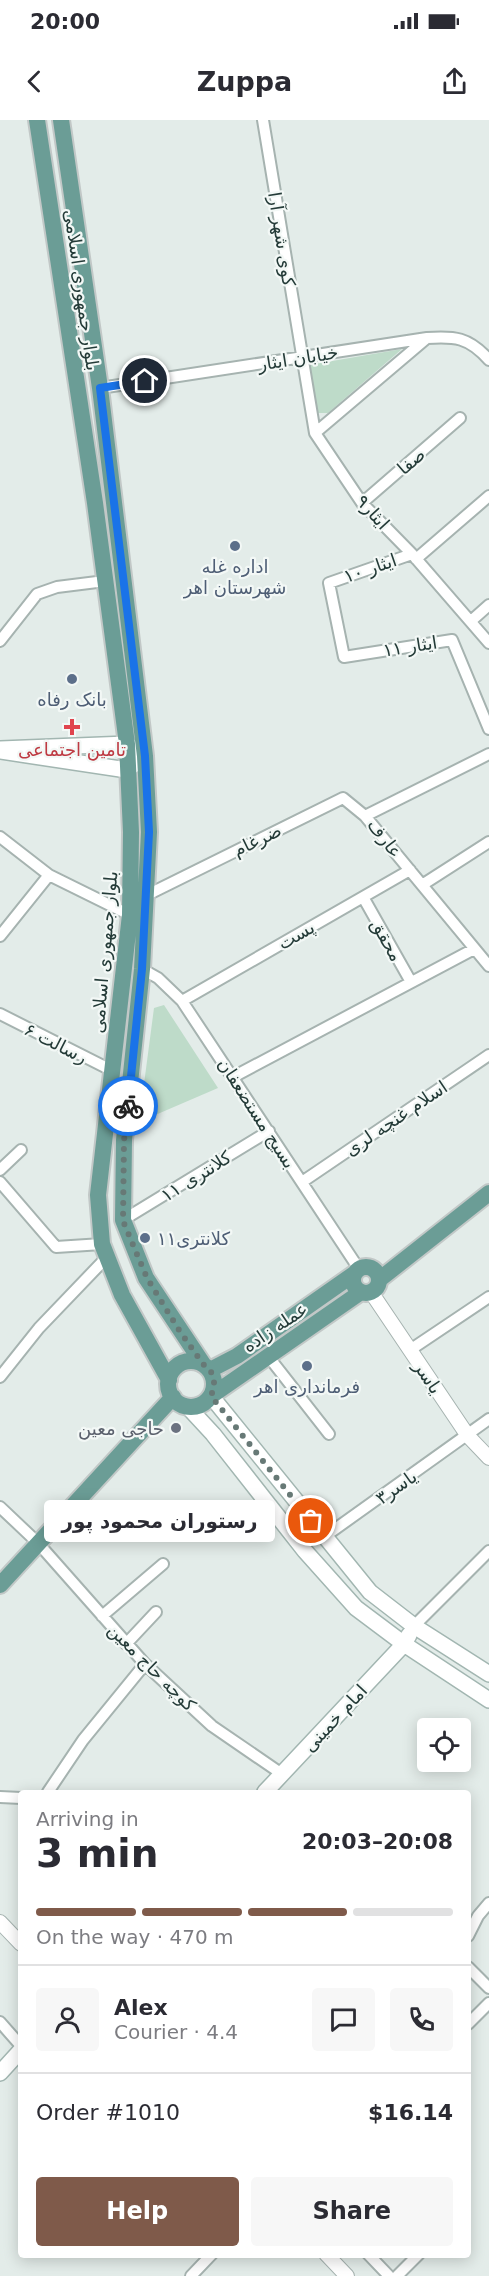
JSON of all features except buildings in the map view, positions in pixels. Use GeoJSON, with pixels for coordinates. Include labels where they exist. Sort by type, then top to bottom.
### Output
{"type":"FeatureCollection","features":[{"type":"Feature","properties":{"kind":"main road","name":"بلوار جمهوری اسلامی"},"geometry":{"type":"LineString","coordinates":[[37,120],[127,744],[131,832],[130,915],[98,1195],[105,1250],[122,1295],[169,1380]]}},
{"type":"Feature","properties":{"kind":"main road","name":"بلوار جمهوری اسلامی"},"geometry":{"type":"LineString","coordinates":[[61,120],[100,388],[145,756],[149,832],[147,895],[142,969],[124,1140],[123,1221],[147,1278],[207,1367]]}},
{"type":"Feature","properties":{"kind":"main road"},"geometry":{"type":"LineString","coordinates":[[127,744],[145,756],[127,770],[0,750],[127,744]]}},
{"type":"Feature","properties":{"kind":"main road","name":"عمله زاده"},"geometry":{"type":"LineString","coordinates":[[211,1396],[371,1288],[489,1193]]}},
{"type":"Feature","properties":{"kind":"main road"},"geometry":{"type":"LineString","coordinates":[[365,1267],[377,1272],[371,1288],[356,1288],[353,1281],[356,1272],[365,1267]]}},
{"type":"Feature","properties":{"kind":"main road","name":"عمله زاده"},"geometry":{"type":"LineString","coordinates":[[207,1367],[237,1356],[356,1272]]}},
{"type":"Feature","properties":{"kind":"main road"},"geometry":{"type":"LineString","coordinates":[[188,1407],[205,1402],[211,1396],[214,1387],[214,1378],[207,1367],[195,1361],[178,1365],[172,1372],[169,1389],[173,1398],[188,1407],[213,1434],[305,1551],[356,1608],[404,1644],[489,1700]]}},
{"type":"Feature","properties":{"kind":"main road"},"geometry":{"type":"LineString","coordinates":[[211,1396],[370,1592],[414,1626],[489,1674]]}},
{"type":"Feature","properties":{"kind":"main road"},"geometry":{"type":"LineString","coordinates":[[0,1585],[173,1398]]}},
{"type":"Feature","properties":{"kind":"main road","name":"امام خمینی"},"geometry":{"type":"LineString","coordinates":[[267,1790],[404,1644],[414,1626]]}},
{"type":"Feature","properties":{"kind":"main road"},"geometry":{"type":"LineString","coordinates":[[0,2073],[18,2052]]}},
{"type":"Feature","properties":{"kind":"street","name":"کوی شهر آرا"},"geometry":{"type":"LineString","coordinates":[[263,120],[302,358]]}},
{"type":"Feature","properties":{"kind":"street","name":"خیابان ایثار"},"geometry":{"type":"LineString","coordinates":[[100,388],[427,338],[454,336],[480,349],[489,360]]}},
{"type":"Feature","properties":{"kind":"street"},"geometry":{"type":"LineString","coordinates":[[315,433],[427,338]]}},
{"type":"Feature","properties":{"kind":"street","name":"ایثار۹"},"geometry":{"type":"LineString","coordinates":[[302,358],[315,433],[362,503],[414,557],[489,643]]}},
{"type":"Feature","properties":{"kind":"street","name":"صفا"},"geometry":{"type":"LineString","coordinates":[[362,503],[460,418]]}},
{"type":"Feature","properties":{"kind":"street"},"geometry":{"type":"LineString","coordinates":[[414,557],[489,496]]}},
{"type":"Feature","properties":{"kind":"street","name":"ایثار ۱۰"},"geometry":{"type":"LineString","coordinates":[[344,657],[329,583],[414,557]]}},
{"type":"Feature","properties":{"kind":"street"},"geometry":{"type":"LineString","coordinates":[[0,641],[38,594],[57,587],[105,581]]}},
{"type":"Feature","properties":{"kind":"street"},"geometry":{"type":"LineString","coordinates":[[471,621],[489,605]]}},
{"type":"Feature","properties":{"kind":"street","name":"ایثار ۱۱"},"geometry":{"type":"LineString","coordinates":[[344,657],[452,640],[484,703],[489,729]]}},
{"type":"Feature","properties":{"kind":"street","name":"عارف"},"geometry":{"type":"LineString","coordinates":[[489,754],[365,816],[489,966]]}},
{"type":"Feature","properties":{"kind":"street","name":"ضرغام"},"geometry":{"type":"LineString","coordinates":[[147,895],[343,798],[365,816]]}},
{"type":"Feature","properties":{"kind":"street"},"geometry":{"type":"LineString","coordinates":[[0,837],[49,875],[130,915]]}},
{"type":"Feature","properties":{"kind":"street"},"geometry":{"type":"LineString","coordinates":[[422,885],[489,842]]}},
{"type":"Feature","properties":{"kind":"street","name":"پست"},"geometry":{"type":"LineString","coordinates":[[182,1001],[410,870]]}},
{"type":"Feature","properties":{"kind":"street"},"geometry":{"type":"LineString","coordinates":[[0,936],[49,875]]}},
{"type":"Feature","properties":{"kind":"street","name":"محقق"},"geometry":{"type":"LineString","coordinates":[[363,897],[411,982]]}},
{"type":"Feature","properties":{"kind":"street"},"geometry":{"type":"LineString","coordinates":[[233,1077],[474,949]]}},
{"type":"Feature","properties":{"kind":"street","name":"بسیج مستضعفان"},"geometry":{"type":"LineString","coordinates":[[142,969],[158,978],[182,1001],[302,1182],[356,1272]]}},
{"type":"Feature","properties":{"kind":"street","name":"رسالت ۶"},"geometry":{"type":"LineString","coordinates":[[0,1014],[113,1071]]}},
{"type":"Feature","properties":{"kind":"street","name":"اسلام غنچه لری"},"geometry":{"type":"LineString","coordinates":[[302,1182],[489,1055]]}},
{"type":"Feature","properties":{"kind":"street","name":"کلانتری ۱۱"},"geometry":{"type":"LineString","coordinates":[[123,1221],[268,1131]]}},
{"type":"Feature","properties":{"kind":"street"},"geometry":{"type":"LineString","coordinates":[[0,1170],[21,1150]]}},
{"type":"Feature","properties":{"kind":"street"},"geometry":{"type":"LineString","coordinates":[[0,1182],[56,1247],[105,1250]]}},
{"type":"Feature","properties":{"kind":"street"},"geometry":{"type":"LineString","coordinates":[[0,1377],[105,1250]]}},
{"type":"Feature","properties":{"kind":"street","name":"یاسر"},"geometry":{"type":"LineString","coordinates":[[371,1288],[468,1436],[489,1458]]}},
{"type":"Feature","properties":{"kind":"street"},"geometry":{"type":"LineString","coordinates":[[410,1350],[489,1297]]}},
{"type":"Feature","properties":{"kind":"street"},"geometry":{"type":"LineString","coordinates":[[268,1356],[329,1434]]}},
{"type":"Feature","properties":{"kind":"street","name":"یاسر۳"},"geometry":{"type":"LineString","coordinates":[[324,1538],[489,1419]]}},
{"type":"Feature","properties":{"kind":"street","name":"کوچه حاج معین"},"geometry":{"type":"LineString","coordinates":[[0,1507],[38,1543],[145,1664],[212,1726],[282,1774]]}},
{"type":"Feature","properties":{"kind":"street"},"geometry":{"type":"LineString","coordinates":[[414,1626],[489,1551]]}},
{"type":"Feature","properties":{"kind":"street"},"geometry":{"type":"LineString","coordinates":[[102,1616],[163,1564]]}},
{"type":"Feature","properties":{"kind":"street"},"geometry":{"type":"LineString","coordinates":[[126,1644],[156,1612]]}},
{"type":"Feature","properties":{"kind":"street"},"geometry":{"type":"LineString","coordinates":[[49,1790],[83,1740],[145,1664]]}},
{"type":"Feature","properties":{"kind":"street"},"geometry":{"type":"LineString","coordinates":[[0,1797],[18,1798]]}},
{"type":"Feature","properties":{"kind":"street"},"geometry":{"type":"LineString","coordinates":[[471,1930],[478,1916],[489,1903]]}},
{"type":"Feature","properties":{"kind":"street"},"geometry":{"type":"LineString","coordinates":[[0,1922],[18,1941]]}},
{"type":"Feature","properties":{"kind":"street"},"geometry":{"type":"LineString","coordinates":[[471,1970],[489,1988]]}},
{"type":"Feature","properties":{"kind":"street"},"geometry":{"type":"LineString","coordinates":[[471,2021],[489,2003]]}},
{"type":"Feature","properties":{"kind":"street"},"geometry":{"type":"LineString","coordinates":[[0,2022],[18,2044]]}},
{"type":"Feature","properties":{"kind":"street"},"geometry":{"type":"LineString","coordinates":[[190,2276],[208,2258]]}},
{"type":"Feature","properties":{"kind":"street"},"geometry":{"type":"LineString","coordinates":[[330,2258],[347,2276]]}},
{"type":"Feature","properties":{"kind":"street"},"geometry":{"type":"LineString","coordinates":[[372,2258],[389,2276]]}},
{"type":"Feature","properties":{"kind":"street"},"geometry":{"type":"LineString","coordinates":[[397,2276],[415,2258]]}},
{"type":"Feature","properties":{"kind":"green space"},"geometry":{"type":"Polygon","coordinates":[[[402,349],[328,413],[317,413],[309,365],[402,349]]]}},
{"type":"Feature","properties":{"kind":"green space"},"geometry":{"type":"Polygon","coordinates":[[[164,1005],[218,1088],[139,1122],[154,1008],[164,1005]]]}},
{"type":"Feature","properties":{"kind":"way so far"},"geometry":{"type":"LineString","coordinates":[[128,1106],[124,1140],[123,1221],[147,1278],[179,1330],[203,1364],[210,1370],[214,1378],[211,1396],[311,1521]]}},
{"type":"Feature","properties":{"kind":"place","name":"اداره غله شهرستان اهر"},"geometry":{"type":"Point","coordinates":[235,546]}},
{"type":"Feature","properties":{"kind":"place","name":"بانک رفاه"},"geometry":{"type":"Point","coordinates":[72,679]}},
{"type":"Feature","properties":{"kind":"place","name":"تامین اجتماعی"},"geometry":{"type":"Point","coordinates":[72,727]}},
{"type":"Feature","properties":{"kind":"place","name":"کلانتری۱۱"},"geometry":{"type":"Point","coordinates":[145,1238]}},
{"type":"Feature","properties":{"kind":"place","name":"فرمانداری اهر"},"geometry":{"type":"Point","coordinates":[307,1366]}},
{"type":"Feature","properties":{"kind":"place","name":"حاجی معین"},"geometry":{"type":"Point","coordinates":[176,1428]}},
{"type":"Feature","properties":{"kind":"place","name":"رستوران محمود پور"},"geometry":{"type":"Point","coordinates":[311,1521]}},
{"type":"Feature","properties":{"kind":"route"},"geometry":{"type":"LineString","coordinates":[[128,1106],[142,969],[149,832],[145,756],[100,388],[145,381]]}}]}
